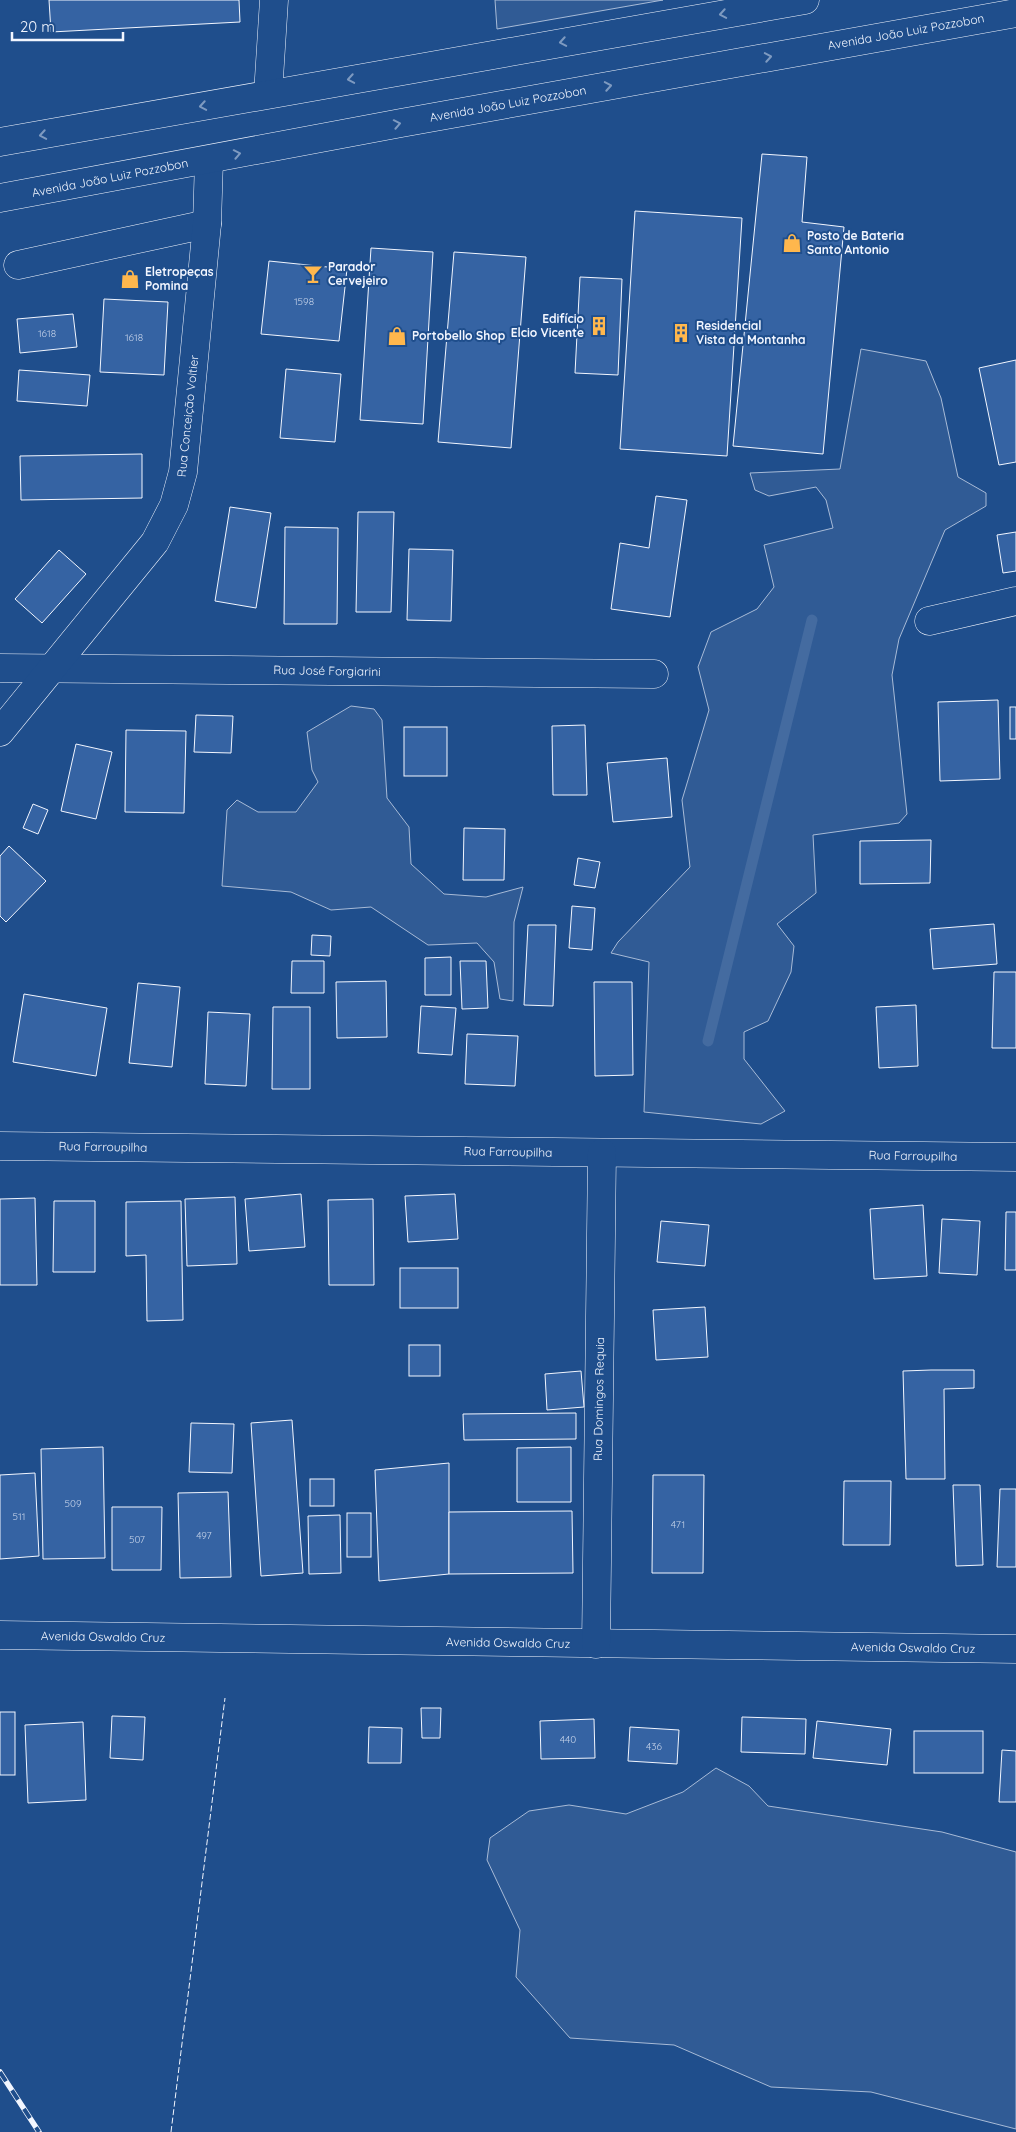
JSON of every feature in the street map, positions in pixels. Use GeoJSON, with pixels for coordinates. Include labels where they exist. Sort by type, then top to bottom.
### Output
{"type":"FeatureCollection","features":[{"type":"Feature","properties":{"kind":"street"},"geometry":{"type":"LineString","coordinates":[[268,94],[274,0]]}},
{"type":"Feature","properties":{"kind":"street"},"geometry":{"type":"LineString","coordinates":[[0,142],[805,0]]}},
{"type":"Feature","properties":{"kind":"street","name":"Avenida João Luiz Pozzobon"},"geometry":{"type":"LineString","coordinates":[[0,198],[1016,13]]}},
{"type":"Feature","properties":{"kind":"street","name":"Rua Conceição Voltier"},"geometry":{"type":"LineString","coordinates":[[0,732],[155,542],[174,505],[184,472],[207,224],[210,160]]}},
{"type":"Feature","properties":{"kind":"street"},"geometry":{"type":"LineString","coordinates":[[18,264],[207,224]]}},
{"type":"Feature","properties":{"kind":"street"},"geometry":{"type":"LineString","coordinates":[[929,621],[1016,601]]}},
{"type":"Feature","properties":{"kind":"street","name":"Rua José Forgiarini"},"geometry":{"type":"LineString","coordinates":[[0,668],[654,674]]}},
{"type":"Feature","properties":{"kind":"street","name":"Rua Farroupilha"},"geometry":{"type":"LineString","coordinates":[[0,1146],[1016,1157]]}},
{"type":"Feature","properties":{"kind":"street","name":"Rua Domingos Requia"},"geometry":{"type":"LineString","coordinates":[[596,1644],[602,1153]]}},
{"type":"Feature","properties":{"kind":"street","name":"Avenida Oswaldo Cruz"},"geometry":{"type":"LineString","coordinates":[[0,1635],[1016,1649]]}},
{"type":"Feature","properties":{"kind":"shaded area"},"geometry":{"type":"Polygon","coordinates":[[[495,0],[663,0],[497,29],[495,0]]]}},
{"type":"Feature","properties":{"kind":"shaded area"},"geometry":{"type":"Polygon","coordinates":[[[861,349],[926,361],[941,398],[958,477],[986,493],[986,506],[945,530],[899,639],[892,675],[907,814],[899,823],[813,835],[816,893],[777,924],[794,946],[791,972],[768,1021],[744,1032],[744,1059],[785,1111],[761,1124],[644,1112],[649,962],[611,953],[618,942],[690,867],[682,800],[709,710],[698,667],[711,632],[757,609],[774,587],[764,545],[833,528],[826,500],[816,487],[769,496],[755,490],[750,473],[840,469],[861,349]]]}},
{"type":"Feature","properties":{"kind":"shaded area"},"geometry":{"type":"Polygon","coordinates":[[[351,706],[374,709],[382,720],[387,798],[409,827],[411,864],[444,894],[486,897],[523,887],[514,922],[513,1001],[500,999],[494,962],[477,943],[428,945],[371,907],[331,910],[291,892],[222,886],[227,810],[237,800],[258,812],[296,812],[318,782],[312,770],[307,732],[351,706]]]}},
{"type":"Feature","properties":{"kind":"shaded area"},"geometry":{"type":"Polygon","coordinates":[[[716,1768],[749,1786],[768,1806],[942,1832],[1016,1852],[1016,2129],[871,2092],[771,2087],[674,2045],[570,2038],[516,1977],[520,1930],[487,1860],[490,1838],[529,1811],[569,1805],[626,1814],[683,1792],[716,1768]]]}},
{"type":"Feature","properties":{"kind":"building"},"geometry":{"type":"Polygon","coordinates":[[[49,0],[239,0],[240,22],[51,32],[49,0]]]}},
{"type":"Feature","properties":{"kind":"building"},"geometry":{"type":"Polygon","coordinates":[[[762,154],[807,157],[802,222],[844,227],[823,454],[733,446],[762,154]]]}},
{"type":"Feature","properties":{"kind":"building","name":"Residencial Vista da Montanha"},"geometry":{"type":"Polygon","coordinates":[[[635,211],[742,218],[727,456],[620,449],[635,211]]]}},
{"type":"Feature","properties":{"kind":"building","name":"Portobello Shop"},"geometry":{"type":"Polygon","coordinates":[[[371,248],[433,252],[423,424],[360,420],[371,248]]]}},
{"type":"Feature","properties":{"kind":"building"},"geometry":{"type":"Polygon","coordinates":[[[454,252],[526,257],[511,448],[438,442],[454,252]]]}},
{"type":"Feature","properties":{"kind":"building"},"geometry":{"type":"Polygon","coordinates":[[[269,261],[347,269],[339,341],[261,334],[269,261]]]}},
{"type":"Feature","properties":{"kind":"building","name":"Edifício Elcio Vicente"},"geometry":{"type":"Polygon","coordinates":[[[580,277],[622,279],[618,375],[575,373],[580,277]]]}},
{"type":"Feature","properties":{"kind":"building"},"geometry":{"type":"Polygon","coordinates":[[[104,299],[168,302],[164,375],[100,372],[104,299]]]}},
{"type":"Feature","properties":{"kind":"building"},"geometry":{"type":"Polygon","coordinates":[[[73,314],[77,347],[20,353],[17,319],[73,314]]]}},
{"type":"Feature","properties":{"kind":"building"},"geometry":{"type":"Polygon","coordinates":[[[1016,360],[1016,462],[999,465],[979,368],[1016,360]]]}},
{"type":"Feature","properties":{"kind":"building"},"geometry":{"type":"Polygon","coordinates":[[[286,369],[341,374],[335,442],[280,438],[286,369]]]}},
{"type":"Feature","properties":{"kind":"building"},"geometry":{"type":"Polygon","coordinates":[[[19,370],[90,375],[87,406],[17,401],[19,370]]]}},
{"type":"Feature","properties":{"kind":"building"},"geometry":{"type":"Polygon","coordinates":[[[142,454],[142,498],[21,500],[20,456],[142,454]]]}},
{"type":"Feature","properties":{"kind":"building"},"geometry":{"type":"Polygon","coordinates":[[[656,496],[687,500],[670,617],[611,609],[620,543],[649,548],[656,496]]]}},
{"type":"Feature","properties":{"kind":"building"},"geometry":{"type":"Polygon","coordinates":[[[230,507],[271,513],[256,608],[215,601],[230,507]]]}},
{"type":"Feature","properties":{"kind":"building"},"geometry":{"type":"Polygon","coordinates":[[[358,512],[394,512],[391,612],[356,612],[358,512]]]}},
{"type":"Feature","properties":{"kind":"building"},"geometry":{"type":"Polygon","coordinates":[[[285,527],[338,528],[337,624],[284,624],[285,527]]]}},
{"type":"Feature","properties":{"kind":"building"},"geometry":{"type":"Polygon","coordinates":[[[1016,532],[1016,571],[1003,573],[997,535],[1016,532]]]}},
{"type":"Feature","properties":{"kind":"building"},"geometry":{"type":"Polygon","coordinates":[[[409,549],[453,550],[451,621],[407,620],[409,549]]]}},
{"type":"Feature","properties":{"kind":"building"},"geometry":{"type":"Polygon","coordinates":[[[59,550],[86,574],[42,623],[15,599],[59,550]]]}},
{"type":"Feature","properties":{"kind":"building"},"geometry":{"type":"Polygon","coordinates":[[[998,700],[1000,779],[940,781],[938,702],[998,700]]]}},
{"type":"Feature","properties":{"kind":"building"},"geometry":{"type":"Polygon","coordinates":[[[1010,707],[1016,707],[1016,739],[1010,739],[1010,707]]]}},
{"type":"Feature","properties":{"kind":"building"},"geometry":{"type":"Polygon","coordinates":[[[196,715],[233,716],[231,753],[194,752],[196,715]]]}},
{"type":"Feature","properties":{"kind":"building"},"geometry":{"type":"Polygon","coordinates":[[[585,725],[587,795],[553,795],[552,726],[585,725]]]}},
{"type":"Feature","properties":{"kind":"building"},"geometry":{"type":"Polygon","coordinates":[[[404,727],[447,727],[447,776],[404,776],[404,727]]]}},
{"type":"Feature","properties":{"kind":"building"},"geometry":{"type":"Polygon","coordinates":[[[126,730],[186,731],[184,813],[125,812],[126,730]]]}},
{"type":"Feature","properties":{"kind":"building"},"geometry":{"type":"Polygon","coordinates":[[[76,744],[112,752],[96,819],[61,811],[76,744]]]}},
{"type":"Feature","properties":{"kind":"building"},"geometry":{"type":"Polygon","coordinates":[[[667,758],[672,817],[613,822],[607,763],[667,758]]]}},
{"type":"Feature","properties":{"kind":"building"},"geometry":{"type":"Polygon","coordinates":[[[33,804],[48,810],[38,834],[23,828],[33,804]]]}},
{"type":"Feature","properties":{"kind":"building"},"geometry":{"type":"Polygon","coordinates":[[[464,828],[505,829],[504,880],[463,880],[464,828]]]}},
{"type":"Feature","properties":{"kind":"building"},"geometry":{"type":"Polygon","coordinates":[[[931,840],[930,883],[860,884],[860,841],[931,840]]]}},
{"type":"Feature","properties":{"kind":"building"},"geometry":{"type":"Polygon","coordinates":[[[9,846],[46,881],[6,922],[0,916],[0,856],[9,846]]]}},
{"type":"Feature","properties":{"kind":"building"},"geometry":{"type":"Polygon","coordinates":[[[578,858],[600,862],[595,888],[574,885],[578,858]]]}},
{"type":"Feature","properties":{"kind":"building"},"geometry":{"type":"Polygon","coordinates":[[[572,906],[595,908],[592,950],[569,948],[572,906]]]}},
{"type":"Feature","properties":{"kind":"building"},"geometry":{"type":"Polygon","coordinates":[[[994,924],[997,964],[933,969],[930,929],[994,924]]]}},
{"type":"Feature","properties":{"kind":"building"},"geometry":{"type":"Polygon","coordinates":[[[528,925],[556,925],[553,1006],[524,1005],[528,925]]]}},
{"type":"Feature","properties":{"kind":"building"},"geometry":{"type":"Polygon","coordinates":[[[312,935],[331,936],[330,956],[311,955],[312,935]]]}},
{"type":"Feature","properties":{"kind":"building"},"geometry":{"type":"Polygon","coordinates":[[[451,957],[451,995],[425,995],[425,958],[451,957]]]}},
{"type":"Feature","properties":{"kind":"building"},"geometry":{"type":"Polygon","coordinates":[[[292,961],[324,961],[324,993],[291,993],[292,961]]]}},
{"type":"Feature","properties":{"kind":"building"},"geometry":{"type":"Polygon","coordinates":[[[460,961],[486,961],[488,1008],[462,1009],[460,961]]]}},
{"type":"Feature","properties":{"kind":"building"},"geometry":{"type":"Polygon","coordinates":[[[994,972],[1016,972],[1016,1048],[992,1048],[994,972]]]}},
{"type":"Feature","properties":{"kind":"building"},"geometry":{"type":"Polygon","coordinates":[[[386,981],[387,1037],[337,1038],[336,982],[386,981]]]}},
{"type":"Feature","properties":{"kind":"building"},"geometry":{"type":"Polygon","coordinates":[[[594,982],[632,982],[633,1075],[595,1076],[594,982]]]}},
{"type":"Feature","properties":{"kind":"building"},"geometry":{"type":"Polygon","coordinates":[[[138,983],[180,987],[172,1067],[129,1063],[138,983]]]}},
{"type":"Feature","properties":{"kind":"building"},"geometry":{"type":"Polygon","coordinates":[[[24,994],[107,1008],[96,1076],[13,1062],[24,994]]]}},
{"type":"Feature","properties":{"kind":"building"},"geometry":{"type":"Polygon","coordinates":[[[916,1005],[918,1066],[879,1068],[876,1007],[916,1005]]]}},
{"type":"Feature","properties":{"kind":"building"},"geometry":{"type":"Polygon","coordinates":[[[421,1006],[456,1008],[452,1055],[418,1053],[421,1006]]]}},
{"type":"Feature","properties":{"kind":"building"},"geometry":{"type":"Polygon","coordinates":[[[273,1007],[310,1007],[310,1089],[272,1089],[273,1007]]]}},
{"type":"Feature","properties":{"kind":"building"},"geometry":{"type":"Polygon","coordinates":[[[208,1012],[250,1014],[246,1086],[205,1084],[208,1012]]]}},
{"type":"Feature","properties":{"kind":"building"},"geometry":{"type":"Polygon","coordinates":[[[467,1034],[518,1036],[515,1086],[465,1084],[467,1034]]]}},
{"type":"Feature","properties":{"kind":"building"},"geometry":{"type":"Polygon","coordinates":[[[301,1194],[305,1247],[249,1251],[245,1199],[301,1194]]]}},
{"type":"Feature","properties":{"kind":"building"},"geometry":{"type":"Polygon","coordinates":[[[455,1194],[458,1239],[408,1242],[405,1196],[455,1194]]]}},
{"type":"Feature","properties":{"kind":"building"},"geometry":{"type":"Polygon","coordinates":[[[235,1197],[237,1264],[187,1266],[185,1199],[235,1197]]]}},
{"type":"Feature","properties":{"kind":"building"},"geometry":{"type":"Polygon","coordinates":[[[35,1198],[37,1285],[0,1285],[0,1199],[35,1198]]]}},
{"type":"Feature","properties":{"kind":"building"},"geometry":{"type":"Polygon","coordinates":[[[373,1199],[374,1285],[329,1285],[328,1200],[373,1199]]]}},
{"type":"Feature","properties":{"kind":"building"},"geometry":{"type":"Polygon","coordinates":[[[54,1201],[95,1201],[95,1272],[53,1272],[54,1201]]]}},
{"type":"Feature","properties":{"kind":"building"},"geometry":{"type":"Polygon","coordinates":[[[181,1201],[183,1320],[147,1321],[146,1255],[126,1256],[126,1202],[181,1201]]]}},
{"type":"Feature","properties":{"kind":"building"},"geometry":{"type":"Polygon","coordinates":[[[923,1205],[927,1276],[874,1279],[870,1209],[923,1205]]]}},
{"type":"Feature","properties":{"kind":"building"},"geometry":{"type":"Polygon","coordinates":[[[1006,1212],[1016,1212],[1016,1270],[1005,1270],[1006,1212]]]}},
{"type":"Feature","properties":{"kind":"building"},"geometry":{"type":"Polygon","coordinates":[[[942,1219],[980,1221],[977,1275],[939,1273],[942,1219]]]}},
{"type":"Feature","properties":{"kind":"building"},"geometry":{"type":"Polygon","coordinates":[[[661,1221],[709,1225],[705,1266],[657,1262],[661,1221]]]}},
{"type":"Feature","properties":{"kind":"building"},"geometry":{"type":"Polygon","coordinates":[[[400,1268],[458,1268],[458,1308],[400,1308],[400,1268]]]}},
{"type":"Feature","properties":{"kind":"building"},"geometry":{"type":"Polygon","coordinates":[[[705,1307],[708,1357],[656,1360],[653,1310],[705,1307]]]}},
{"type":"Feature","properties":{"kind":"building"},"geometry":{"type":"Polygon","coordinates":[[[409,1345],[440,1345],[440,1376],[409,1376],[409,1345]]]}},
{"type":"Feature","properties":{"kind":"building"},"geometry":{"type":"Polygon","coordinates":[[[974,1370],[974,1388],[944,1389],[945,1479],[906,1479],[903,1371],[974,1370]]]}},
{"type":"Feature","properties":{"kind":"building"},"geometry":{"type":"Polygon","coordinates":[[[581,1371],[584,1407],[547,1410],[545,1374],[581,1371]]]}},
{"type":"Feature","properties":{"kind":"building"},"geometry":{"type":"Polygon","coordinates":[[[576,1413],[576,1439],[464,1440],[463,1414],[576,1413]]]}},
{"type":"Feature","properties":{"kind":"building"},"geometry":{"type":"Polygon","coordinates":[[[292,1420],[303,1573],[261,1576],[251,1423],[292,1420]]]}},
{"type":"Feature","properties":{"kind":"building"},"geometry":{"type":"Polygon","coordinates":[[[191,1423],[234,1424],[232,1473],[189,1472],[191,1423]]]}},
{"type":"Feature","properties":{"kind":"building"},"geometry":{"type":"Polygon","coordinates":[[[103,1447],[105,1558],[43,1559],[41,1449],[103,1447]]]}},
{"type":"Feature","properties":{"kind":"building"},"geometry":{"type":"Polygon","coordinates":[[[571,1447],[571,1502],[517,1502],[517,1448],[571,1447]]]}},
{"type":"Feature","properties":{"kind":"building"},"geometry":{"type":"Polygon","coordinates":[[[449,1463],[449,1574],[379,1581],[375,1470],[449,1463]]]}},
{"type":"Feature","properties":{"kind":"building"},"geometry":{"type":"Polygon","coordinates":[[[35,1473],[39,1556],[0,1559],[0,1475],[35,1473]]]}},
{"type":"Feature","properties":{"kind":"building"},"geometry":{"type":"Polygon","coordinates":[[[653,1475],[704,1475],[703,1573],[652,1573],[653,1475]]]}},
{"type":"Feature","properties":{"kind":"building"},"geometry":{"type":"Polygon","coordinates":[[[310,1479],[334,1479],[334,1506],[310,1506],[310,1479]]]}},
{"type":"Feature","properties":{"kind":"building"},"geometry":{"type":"Polygon","coordinates":[[[844,1481],[891,1481],[890,1545],[843,1545],[844,1481]]]}},
{"type":"Feature","properties":{"kind":"building"},"geometry":{"type":"Polygon","coordinates":[[[953,1485],[980,1485],[983,1565],[956,1566],[953,1485]]]}},
{"type":"Feature","properties":{"kind":"building"},"geometry":{"type":"Polygon","coordinates":[[[1000,1489],[1016,1489],[1016,1567],[997,1567],[1000,1489]]]}},
{"type":"Feature","properties":{"kind":"building"},"geometry":{"type":"Polygon","coordinates":[[[228,1492],[231,1577],[180,1578],[178,1493],[228,1492]]]}},
{"type":"Feature","properties":{"kind":"building"},"geometry":{"type":"Polygon","coordinates":[[[112,1507],[162,1507],[161,1570],[112,1570],[112,1507]]]}},
{"type":"Feature","properties":{"kind":"building"},"geometry":{"type":"Polygon","coordinates":[[[572,1511],[573,1573],[449,1574],[449,1512],[572,1511]]]}},
{"type":"Feature","properties":{"kind":"building"},"geometry":{"type":"Polygon","coordinates":[[[347,1513],[371,1513],[371,1557],[347,1557],[347,1513]]]}},
{"type":"Feature","properties":{"kind":"building"},"geometry":{"type":"Polygon","coordinates":[[[340,1515],[341,1573],[309,1574],[308,1516],[340,1515]]]}},
{"type":"Feature","properties":{"kind":"building"},"geometry":{"type":"Polygon","coordinates":[[[421,1708],[441,1708],[440,1738],[422,1738],[421,1708]]]}},
{"type":"Feature","properties":{"kind":"building"},"geometry":{"type":"Polygon","coordinates":[[[0,1712],[15,1712],[15,1775],[0,1775],[0,1712]]]}},
{"type":"Feature","properties":{"kind":"building"},"geometry":{"type":"Polygon","coordinates":[[[112,1716],[145,1717],[143,1760],[110,1758],[112,1716]]]}},
{"type":"Feature","properties":{"kind":"building"},"geometry":{"type":"Polygon","coordinates":[[[742,1717],[806,1719],[805,1754],[741,1752],[742,1717]]]}},
{"type":"Feature","properties":{"kind":"building"},"geometry":{"type":"Polygon","coordinates":[[[594,1719],[595,1758],[541,1759],[540,1721],[594,1719]]]}},
{"type":"Feature","properties":{"kind":"building"},"geometry":{"type":"Polygon","coordinates":[[[817,1721],[891,1729],[887,1765],[813,1758],[817,1721]]]}},
{"type":"Feature","properties":{"kind":"building"},"geometry":{"type":"Polygon","coordinates":[[[83,1722],[86,1800],[28,1803],[25,1725],[83,1722]]]}},
{"type":"Feature","properties":{"kind":"building"},"geometry":{"type":"Polygon","coordinates":[[[369,1727],[402,1728],[401,1763],[368,1763],[369,1727]]]}},
{"type":"Feature","properties":{"kind":"building"},"geometry":{"type":"Polygon","coordinates":[[[630,1727],[679,1730],[677,1764],[628,1761],[630,1727]]]}},
{"type":"Feature","properties":{"kind":"building"},"geometry":{"type":"Polygon","coordinates":[[[914,1731],[983,1731],[983,1773],[914,1773],[914,1731]]]}},
{"type":"Feature","properties":{"kind":"building"},"geometry":{"type":"Polygon","coordinates":[[[1002,1750],[1016,1751],[1016,1802],[999,1802],[1002,1750]]]}},
{"type":"Feature","properties":{"kind":"waterway"},"geometry":{"type":"LineString","coordinates":[[708,1041],[812,620]]}},
{"type":"Feature","properties":{"kind":"railway"},"geometry":{"type":"LineString","coordinates":[[0,2072],[39,2132]]}},
{"type":"Feature","properties":{"kind":"fence"},"geometry":{"type":"LineString","coordinates":[[171,2132],[225,1698]]}},
{"type":"Feature","properties":{"kind":"place","name":"Posto de Bateria Santo Antonio"},"geometry":{"type":"Point","coordinates":[792,243]}},
{"type":"Feature","properties":{"kind":"place","name":"Parador Cervejeiro"},"geometry":{"type":"Point","coordinates":[313,274]}},
{"type":"Feature","properties":{"kind":"place","name":"Eletropeças Pomina"},"geometry":{"type":"Point","coordinates":[130,279]}},
{"type":"Feature","properties":{"kind":"place","name":"Edifício Elcio Vicente"},"geometry":{"type":"Point","coordinates":[599,326]}},
{"type":"Feature","properties":{"kind":"place","name":"Residencial Vista da Montanha"},"geometry":{"type":"Point","coordinates":[681,333]}},
{"type":"Feature","properties":{"kind":"place","name":"Portobello Shop"},"geometry":{"type":"Point","coordinates":[397,336]}}]}
